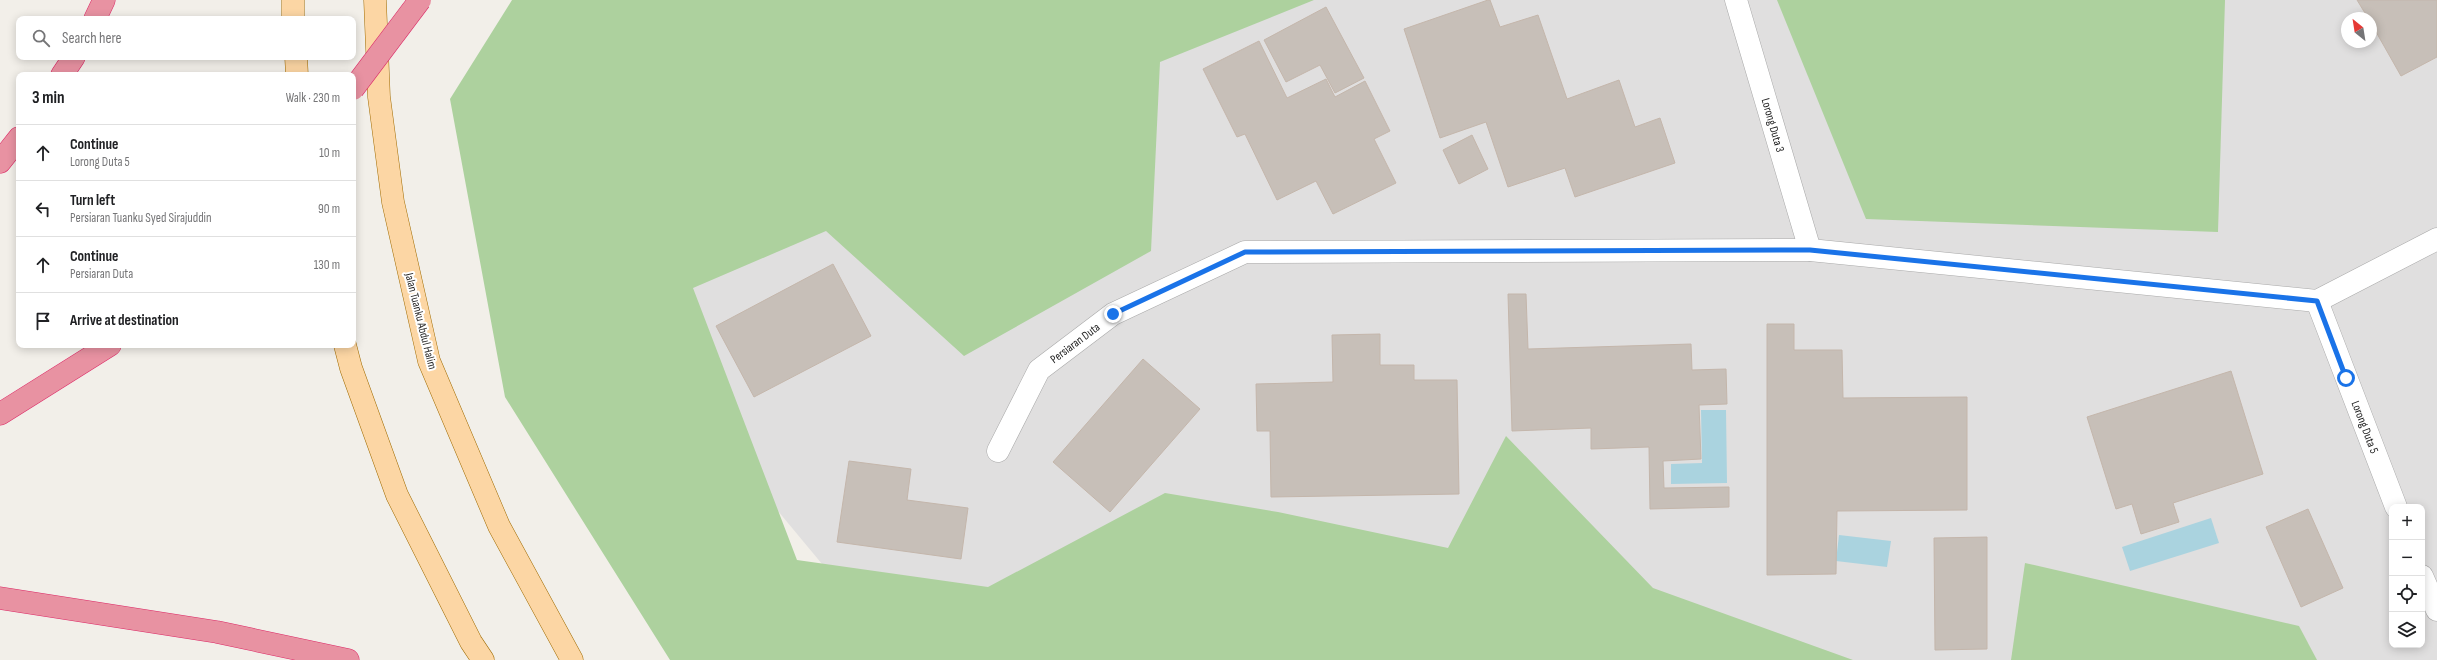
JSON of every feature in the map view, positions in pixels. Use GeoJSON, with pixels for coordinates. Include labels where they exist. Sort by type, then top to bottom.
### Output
{"type":"FeatureCollection","features":[{"type":"Feature","properties":{"kind":"highway"},"geometry":{"type":"LineString","coordinates":[[96,16],[104,0]]}},
{"type":"Feature","properties":{"kind":"highway"},"geometry":{"type":"LineString","coordinates":[[356,85],[420,0]]}},
{"type":"Feature","properties":{"kind":"highway"},"geometry":{"type":"LineString","coordinates":[[64,72],[72,60]]}},
{"type":"Feature","properties":{"kind":"highway"},"geometry":{"type":"LineString","coordinates":[[0,162],[16,142]]}},
{"type":"Feature","properties":{"kind":"highway"},"geometry":{"type":"LineString","coordinates":[[0,414],[105,348]]}},
{"type":"Feature","properties":{"kind":"highway"},"geometry":{"type":"LineString","coordinates":[[0,598],[217,632],[348,660]]}},
{"type":"Feature","properties":{"kind":"main road"},"geometry":{"type":"LineString","coordinates":[[293,0],[293,16]]}},
{"type":"Feature","properties":{"kind":"main road","name":"Jalan Tuanku Abdul Halim"},"geometry":{"type":"LineString","coordinates":[[374,0],[379,97],[393,202],[429,361],[499,526],[572,660]]}},
{"type":"Feature","properties":{"kind":"main road"},"geometry":{"type":"LineString","coordinates":[[296,60],[297,72]]}},
{"type":"Feature","properties":{"kind":"main road"},"geometry":{"type":"LineString","coordinates":[[346,348],[351,368],[397,495],[471,642],[483,660]]}},
{"type":"Feature","properties":{"kind":"street","name":"Lorong Duta 3"},"geometry":{"type":"LineString","coordinates":[[1736,0],[1810,250]]}},
{"type":"Feature","properties":{"kind":"street"},"geometry":{"type":"LineString","coordinates":[[2317,301],[2437,239]]}},
{"type":"Feature","properties":{"kind":"street","name":"Persiaran Duta"},"geometry":{"type":"LineString","coordinates":[[998,451],[1039,370],[1113,314],[1245,252],[1810,250],[2317,301]]}},
{"type":"Feature","properties":{"kind":"street","name":"Lorong Duta 5"},"geometry":{"type":"LineString","coordinates":[[2317,301],[2395,504]]}},
{"type":"Feature","properties":{"kind":"street"},"geometry":{"type":"LineString","coordinates":[[2425,583],[2437,610]]}},
{"type":"Feature","properties":{"kind":"shaded area"},"geometry":{"type":"Polygon","coordinates":[[[990,0],[2437,0],[2437,660],[950,660],[891,647],[650,357],[617,56],[990,0]]]}},
{"type":"Feature","properties":{"kind":"green space"},"geometry":{"type":"Polygon","coordinates":[[[512,0],[1314,0],[1160,62],[1151,251],[964,356],[826,231],[693,288],[797,560],[988,587],[1165,493],[1278,512],[1448,548],[1506,436],[1653,588],[1853,660],[670,660],[505,397],[450,99],[512,0]]]}},
{"type":"Feature","properties":{"kind":"green space"},"geometry":{"type":"Polygon","coordinates":[[[1777,0],[2225,0],[2218,232],[1866,219],[1777,0]]]}},
{"type":"Feature","properties":{"kind":"green space"},"geometry":{"type":"Polygon","coordinates":[[[2025,563],[2299,626],[2317,660],[2011,660],[2025,563]]]}},
{"type":"Feature","properties":{"kind":"water"},"geometry":{"type":"Polygon","coordinates":[[[1701,410],[1726,410],[1727,483],[1671,484],[1671,464],[1702,463],[1701,410]]]}},
{"type":"Feature","properties":{"kind":"water"},"geometry":{"type":"Polygon","coordinates":[[[2211,518],[2219,543],[2130,571],[2122,547],[2211,518]]]}},
{"type":"Feature","properties":{"kind":"water"},"geometry":{"type":"Polygon","coordinates":[[[1839,535],[1891,541],[1887,567],[1836,561],[1839,535]]]}},
{"type":"Feature","properties":{"kind":"building"},"geometry":{"type":"Polygon","coordinates":[[[1490,0],[1500,27],[1538,15],[1567,99],[1619,80],[1635,127],[1660,118],[1675,163],[1575,197],[1565,168],[1508,187],[1486,122],[1440,138],[1404,29],[1490,0]]]}},
{"type":"Feature","properties":{"kind":"building"},"geometry":{"type":"Polygon","coordinates":[[[2357,0],[2437,0],[2437,57],[2401,76],[2377,34],[2377,12],[2364,12],[2357,0]]]}},
{"type":"Feature","properties":{"kind":"building"},"geometry":{"type":"Polygon","coordinates":[[[1326,7],[1364,78],[1335,93],[1320,65],[1286,82],[1264,40],[1326,7]]]}},
{"type":"Feature","properties":{"kind":"building"},"geometry":{"type":"Polygon","coordinates":[[[1259,41],[1287,98],[1326,79],[1335,97],[1365,81],[1390,131],[1374,139],[1396,183],[1333,214],[1316,181],[1277,200],[1245,134],[1237,137],[1203,69],[1259,41]]]}},
{"type":"Feature","properties":{"kind":"building"},"geometry":{"type":"Polygon","coordinates":[[[1472,135],[1488,169],[1459,184],[1443,150],[1472,135]]]}},
{"type":"Feature","properties":{"kind":"building"},"geometry":{"type":"Polygon","coordinates":[[[833,264],[871,336],[754,397],[716,326],[833,264]]]}},
{"type":"Feature","properties":{"kind":"building"},"geometry":{"type":"Polygon","coordinates":[[[1508,294],[1526,294],[1528,349],[1691,344],[1692,370],[1726,369],[1727,404],[1699,405],[1701,459],[1663,461],[1664,488],[1729,487],[1729,507],[1650,509],[1649,447],[1591,449],[1591,428],[1512,431],[1508,294]]]}},
{"type":"Feature","properties":{"kind":"building"},"geometry":{"type":"Polygon","coordinates":[[[1767,324],[1794,324],[1794,350],[1842,350],[1843,398],[1967,397],[1967,510],[1837,511],[1836,574],[1767,575],[1767,324]]]}},
{"type":"Feature","properties":{"kind":"building"},"geometry":{"type":"Polygon","coordinates":[[[1380,334],[1380,365],[1414,365],[1414,380],[1457,380],[1459,494],[1271,497],[1270,431],[1257,431],[1256,384],[1333,382],[1332,335],[1380,334]]]}},
{"type":"Feature","properties":{"kind":"building"},"geometry":{"type":"Polygon","coordinates":[[[1143,359],[1200,409],[1110,512],[1053,462],[1143,359]]]}},
{"type":"Feature","properties":{"kind":"building"},"geometry":{"type":"Polygon","coordinates":[[[2231,371],[2263,474],[2173,503],[2179,522],[2141,534],[2132,504],[2116,509],[2087,417],[2231,371]]]}},
{"type":"Feature","properties":{"kind":"building"},"geometry":{"type":"Polygon","coordinates":[[[849,461],[911,469],[907,500],[968,508],[961,559],[837,542],[849,461]]]}},
{"type":"Feature","properties":{"kind":"building"},"geometry":{"type":"Polygon","coordinates":[[[2308,509],[2343,588],[2301,607],[2266,527],[2308,509]]]}},
{"type":"Feature","properties":{"kind":"building"},"geometry":{"type":"Polygon","coordinates":[[[1987,537],[1987,649],[1935,650],[1934,538],[1987,537]]]}},
{"type":"Feature","properties":{"kind":"route"},"geometry":{"type":"LineString","coordinates":[[1113,314],[1245,252],[1810,250],[2317,301],[2346,378]]}}]}
